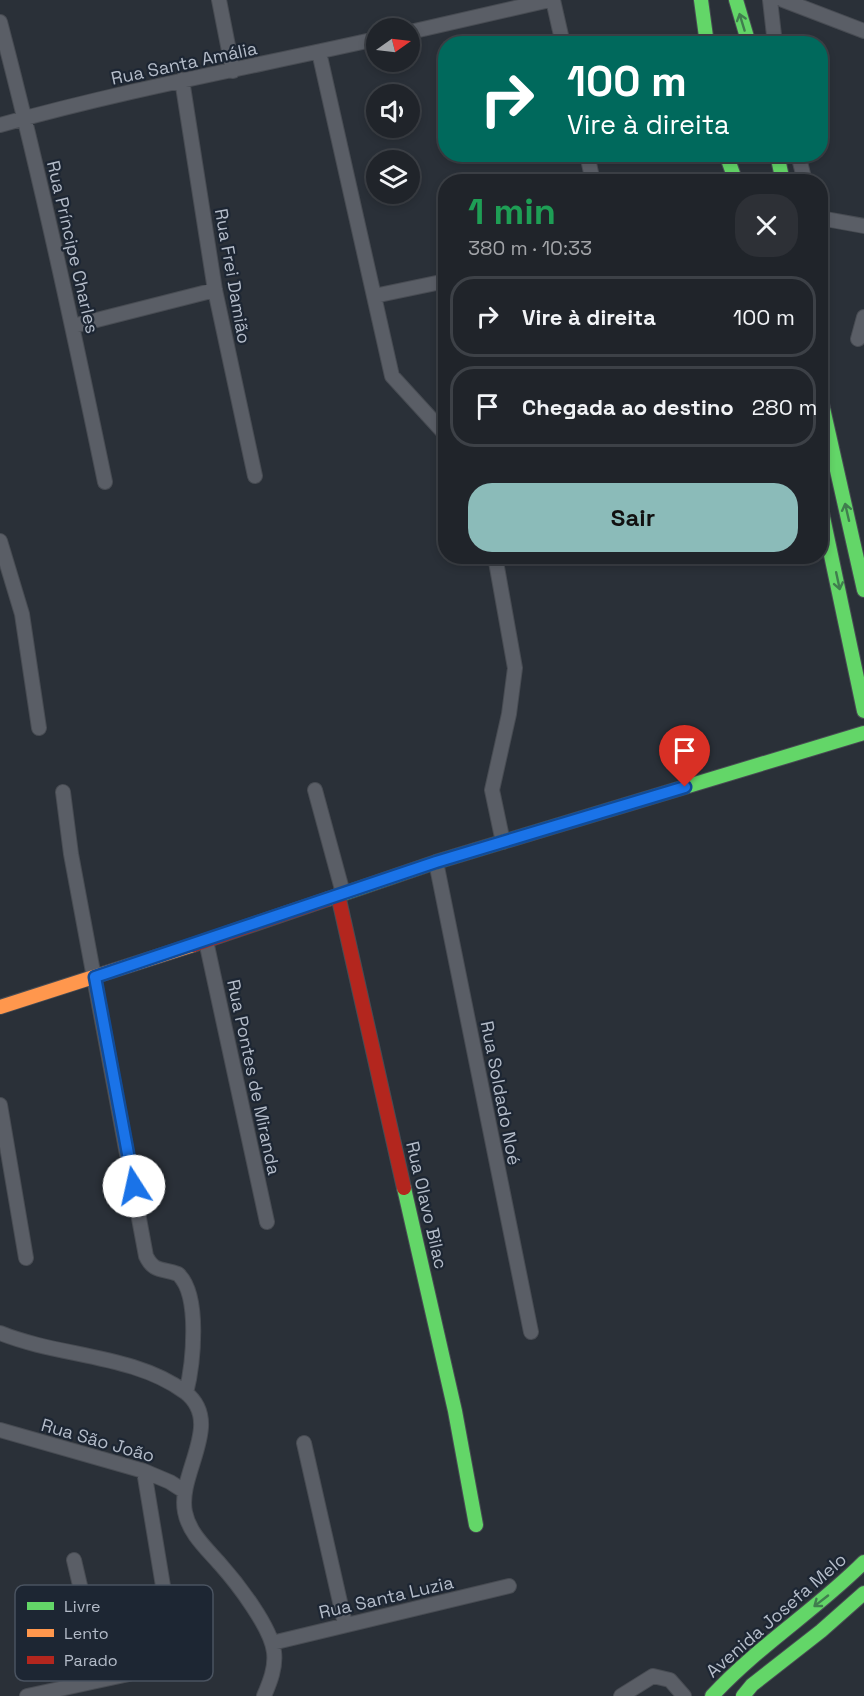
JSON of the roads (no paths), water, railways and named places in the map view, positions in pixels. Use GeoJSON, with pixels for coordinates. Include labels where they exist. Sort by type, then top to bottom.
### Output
{"type":"FeatureCollection","features":[{"type":"Feature","properties":{"kind":"street"},"geometry":{"type":"LineString","coordinates":[[219,0],[232,71]]}},
{"type":"Feature","properties":{"kind":"street"},"geometry":{"type":"LineString","coordinates":[[420,30],[552,0],[561,36]]}},
{"type":"Feature","properties":{"kind":"street"},"geometry":{"type":"LineString","coordinates":[[701,0],[706,36]]}},
{"type":"Feature","properties":{"kind":"street"},"geometry":{"type":"LineString","coordinates":[[736,0],[747,36]]}},
{"type":"Feature","properties":{"kind":"street"},"geometry":{"type":"LineString","coordinates":[[770,0],[774,36]]}},
{"type":"Feature","properties":{"kind":"street"},"geometry":{"type":"LineString","coordinates":[[783,0],[864,31]]}},
{"type":"Feature","properties":{"kind":"street","name":"Rua Príncipe Charles"},"geometry":{"type":"LineString","coordinates":[[0,22],[25,118],[73,326],[105,482]]}},
{"type":"Feature","properties":{"kind":"street","name":"Rua Santa Amália"},"geometry":{"type":"LineString","coordinates":[[0,124],[182,80],[366,41]]}},
{"type":"Feature","properties":{"kind":"street"},"geometry":{"type":"LineString","coordinates":[[319,52],[392,376],[438,426]]}},
{"type":"Feature","properties":{"kind":"street","name":"Rua Frei Damião"},"geometry":{"type":"LineString","coordinates":[[182,80],[215,290],[255,476]]}},
{"type":"Feature","properties":{"kind":"street"},"geometry":{"type":"LineString","coordinates":[[828,219],[864,226]]}},
{"type":"Feature","properties":{"kind":"street"},"geometry":{"type":"LineString","coordinates":[[374,296],[438,283]]}},
{"type":"Feature","properties":{"kind":"street"},"geometry":{"type":"LineString","coordinates":[[73,326],[215,290]]}},
{"type":"Feature","properties":{"kind":"street"},"geometry":{"type":"LineString","coordinates":[[858,339],[864,317]]}},
{"type":"Feature","properties":{"kind":"street"},"geometry":{"type":"LineString","coordinates":[[828,430],[864,590]]}},
{"type":"Feature","properties":{"kind":"street"},"geometry":{"type":"LineString","coordinates":[[828,540],[864,711]]}},
{"type":"Feature","properties":{"kind":"street"},"geometry":{"type":"LineString","coordinates":[[0,541],[22,614],[39,728]]}},
{"type":"Feature","properties":{"kind":"street"},"geometry":{"type":"LineString","coordinates":[[500,564],[515,668],[509,714],[492,790],[503,842]]}},
{"type":"Feature","properties":{"kind":"street"},"geometry":{"type":"LineString","coordinates":[[0,1007],[206,941],[436,862],[864,733]]}},
{"type":"Feature","properties":{"kind":"street"},"geometry":{"type":"LineString","coordinates":[[315,790],[341,894]]}},
{"type":"Feature","properties":{"kind":"street"},"geometry":{"type":"LineString","coordinates":[[63,792],[71,854],[146,1256],[156,1269],[181,1277],[189,1292],[193,1343],[186,1394]]}},
{"type":"Feature","properties":{"kind":"street","name":"Rua Soldado Noé"},"geometry":{"type":"LineString","coordinates":[[436,862],[531,1332]]}},
{"type":"Feature","properties":{"kind":"street","name":"Rua Olavo Bilac"},"geometry":{"type":"LineString","coordinates":[[341,894],[455,1411],[476,1525]]}},
{"type":"Feature","properties":{"kind":"street","name":"Rua Pontes de Miranda"},"geometry":{"type":"LineString","coordinates":[[206,941],[267,1222]]}},
{"type":"Feature","properties":{"kind":"street"},"geometry":{"type":"LineString","coordinates":[[0,1105],[26,1258]]}},
{"type":"Feature","properties":{"kind":"street"},"geometry":{"type":"LineString","coordinates":[[0,1333],[22,1342],[137,1368],[159,1376],[186,1394],[199,1411],[202,1432],[184,1491],[185,1512],[191,1528],[252,1608],[272,1643],[274,1661],[270,1682],[264,1696]]}},
{"type":"Feature","properties":{"kind":"street","name":"Rua São João"},"geometry":{"type":"LineString","coordinates":[[0,1430],[144,1471],[184,1491]]}},
{"type":"Feature","properties":{"kind":"street"},"geometry":{"type":"LineString","coordinates":[[304,1443],[345,1624]]}},
{"type":"Feature","properties":{"kind":"street"},"geometry":{"type":"LineString","coordinates":[[144,1471],[163,1585]]}},
{"type":"Feature","properties":{"kind":"street"},"geometry":{"type":"LineString","coordinates":[[74,1560],[80,1585]]}},
{"type":"Feature","properties":{"kind":"street","name":"Avenida Josefa Melo"},"geometry":{"type":"LineString","coordinates":[[712,1696],[736,1670],[837,1589],[864,1562]]}},
{"type":"Feature","properties":{"kind":"street","name":"Rua Santa Luzia"},"geometry":{"type":"LineString","coordinates":[[272,1643],[509,1586]]}},
{"type":"Feature","properties":{"kind":"street","name":"Avenida Josefa Melo"},"geometry":{"type":"LineString","coordinates":[[743,1696],[864,1593]]}},
{"type":"Feature","properties":{"kind":"street"},"geometry":{"type":"LineString","coordinates":[[621,1696],[653,1676],[670,1680],[684,1696]]}},
{"type":"Feature","properties":{"kind":"street"},"geometry":{"type":"LineString","coordinates":[[27,1696],[93,1681]]}}]}
